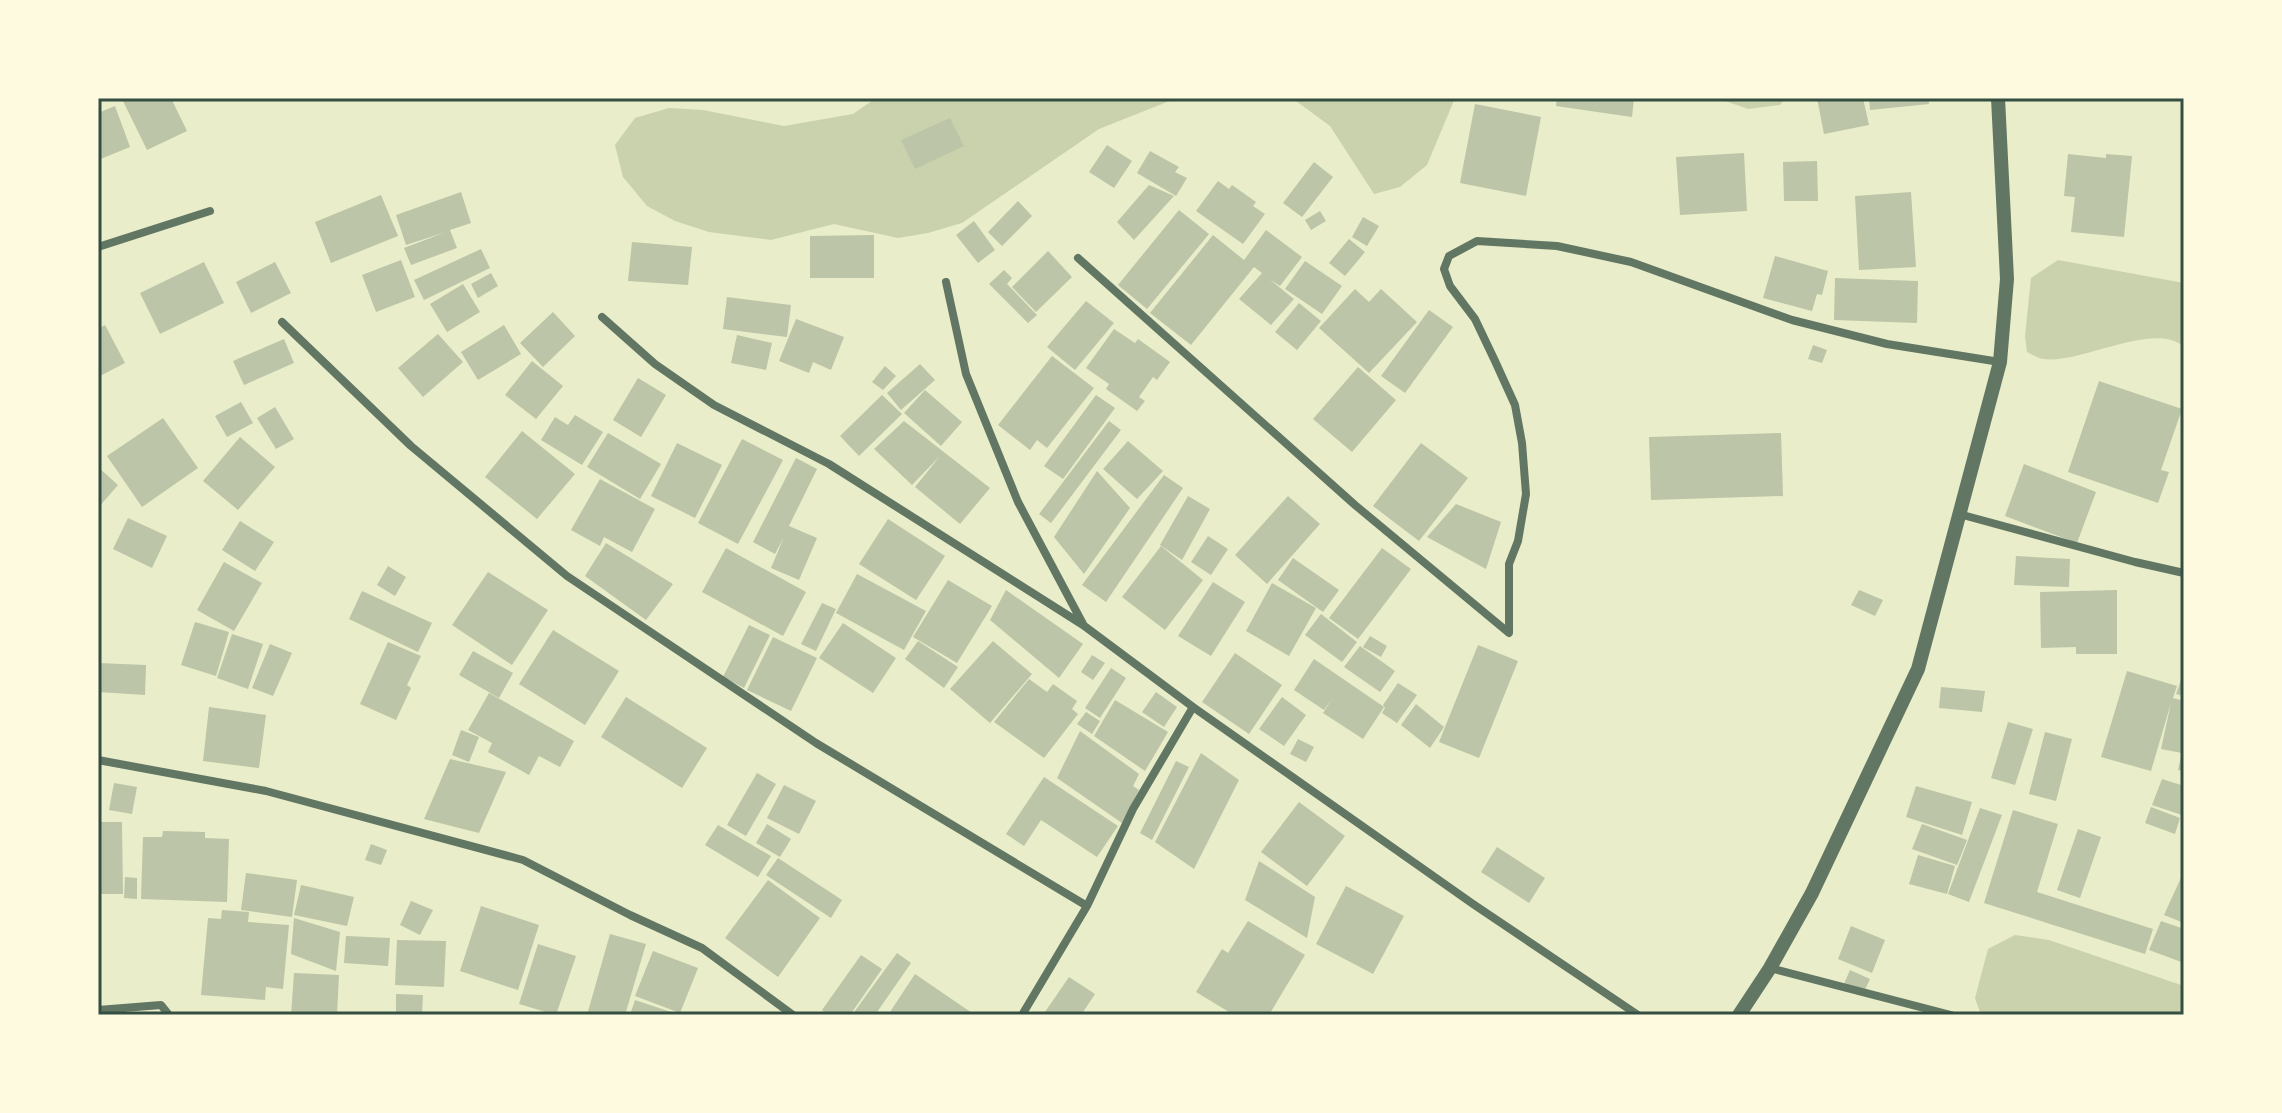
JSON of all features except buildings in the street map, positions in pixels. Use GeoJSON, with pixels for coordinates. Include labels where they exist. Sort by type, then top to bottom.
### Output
{"type":"FeatureCollection","features":[{"type":"Feature","properties":{"kind":"street"},"geometry":{"type":"LineString","coordinates":[[1739,1015],[1770,968],[1812,893],[1918,669],[2000,362],[2007,279],[1998,98]]}},
{"type":"Feature","properties":{"kind":"street"},"geometry":{"type":"LineString","coordinates":[[98,247],[210,211]]}},
{"type":"Feature","properties":{"kind":"street"},"geometry":{"type":"LineString","coordinates":[[1078,258],[1355,505],[1509,633],[1509,564],[1518,541],[1526,494],[1522,443],[1515,405],[1475,319],[1450,286],[1444,269],[1449,256],[1461,247],[1477,241],[1557,246],[1631,262],[1792,320],[1887,344],[2000,362]]}},
{"type":"Feature","properties":{"kind":"street"},"geometry":{"type":"LineString","coordinates":[[946,282],[966,374],[1018,502],[1083,625]]}},
{"type":"Feature","properties":{"kind":"street"},"geometry":{"type":"LineString","coordinates":[[602,317],[655,364],[714,405],[829,464],[903,514],[1083,625],[1193,707],[1473,904],[1638,1015]]}},
{"type":"Feature","properties":{"kind":"street"},"geometry":{"type":"LineString","coordinates":[[282,322],[411,446],[567,576],[816,743],[1087,906]]}},
{"type":"Feature","properties":{"kind":"street"},"geometry":{"type":"LineString","coordinates":[[1959,514],[2184,573]]}},
{"type":"Feature","properties":{"kind":"street"},"geometry":{"type":"LineString","coordinates":[[1022,1015],[1087,906],[1133,809],[1193,707]]}},
{"type":"Feature","properties":{"kind":"street"},"geometry":{"type":"LineString","coordinates":[[98,760],[266,791],[523,860],[702,948],[793,1015]]}},
{"type":"Feature","properties":{"kind":"street"},"geometry":{"type":"LineString","coordinates":[[1770,968],[1951,1015]]}},
{"type":"Feature","properties":{"kind":"street"},"geometry":{"type":"LineString","coordinates":[[98,1010],[161,1005],[169,1015]]}},
{"type":"Feature","properties":{"kind":"green space"},"geometry":{"type":"Polygon","coordinates":[[[876,98],[1177,98],[1099,129],[962,223],[898,238],[834,224],[771,240],[709,232],[675,221],[647,206],[623,177],[615,145],[635,118],[669,108],[703,110],[784,126],[853,114],[876,98]]]}},
{"type":"Feature","properties":{"kind":"green space"},"geometry":{"type":"Polygon","coordinates":[[[1292,98],[1455,98],[1427,165],[1400,187],[1374,194],[1330,126],[1292,98]]]}},
{"type":"Feature","properties":{"kind":"green space"},"geometry":{"type":"Polygon","coordinates":[[[1717,98],[1785,98],[1780,105],[1748,109],[1717,98]]]}},
{"type":"Feature","properties":{"kind":"green space"},"geometry":{"type":"Polygon","coordinates":[[[2058,260],[2184,283],[2184,347],[2171,340],[2155,338],[2059,359],[2042,359],[2027,352],[2025,336],[2031,278],[2058,260]]]}},
{"type":"Feature","properties":{"kind":"green space"},"geometry":{"type":"Polygon","coordinates":[[[2015,935],[2049,940],[2184,986],[2184,1015],[1981,1015],[1975,998],[1988,949],[2015,935]]]}}]}
